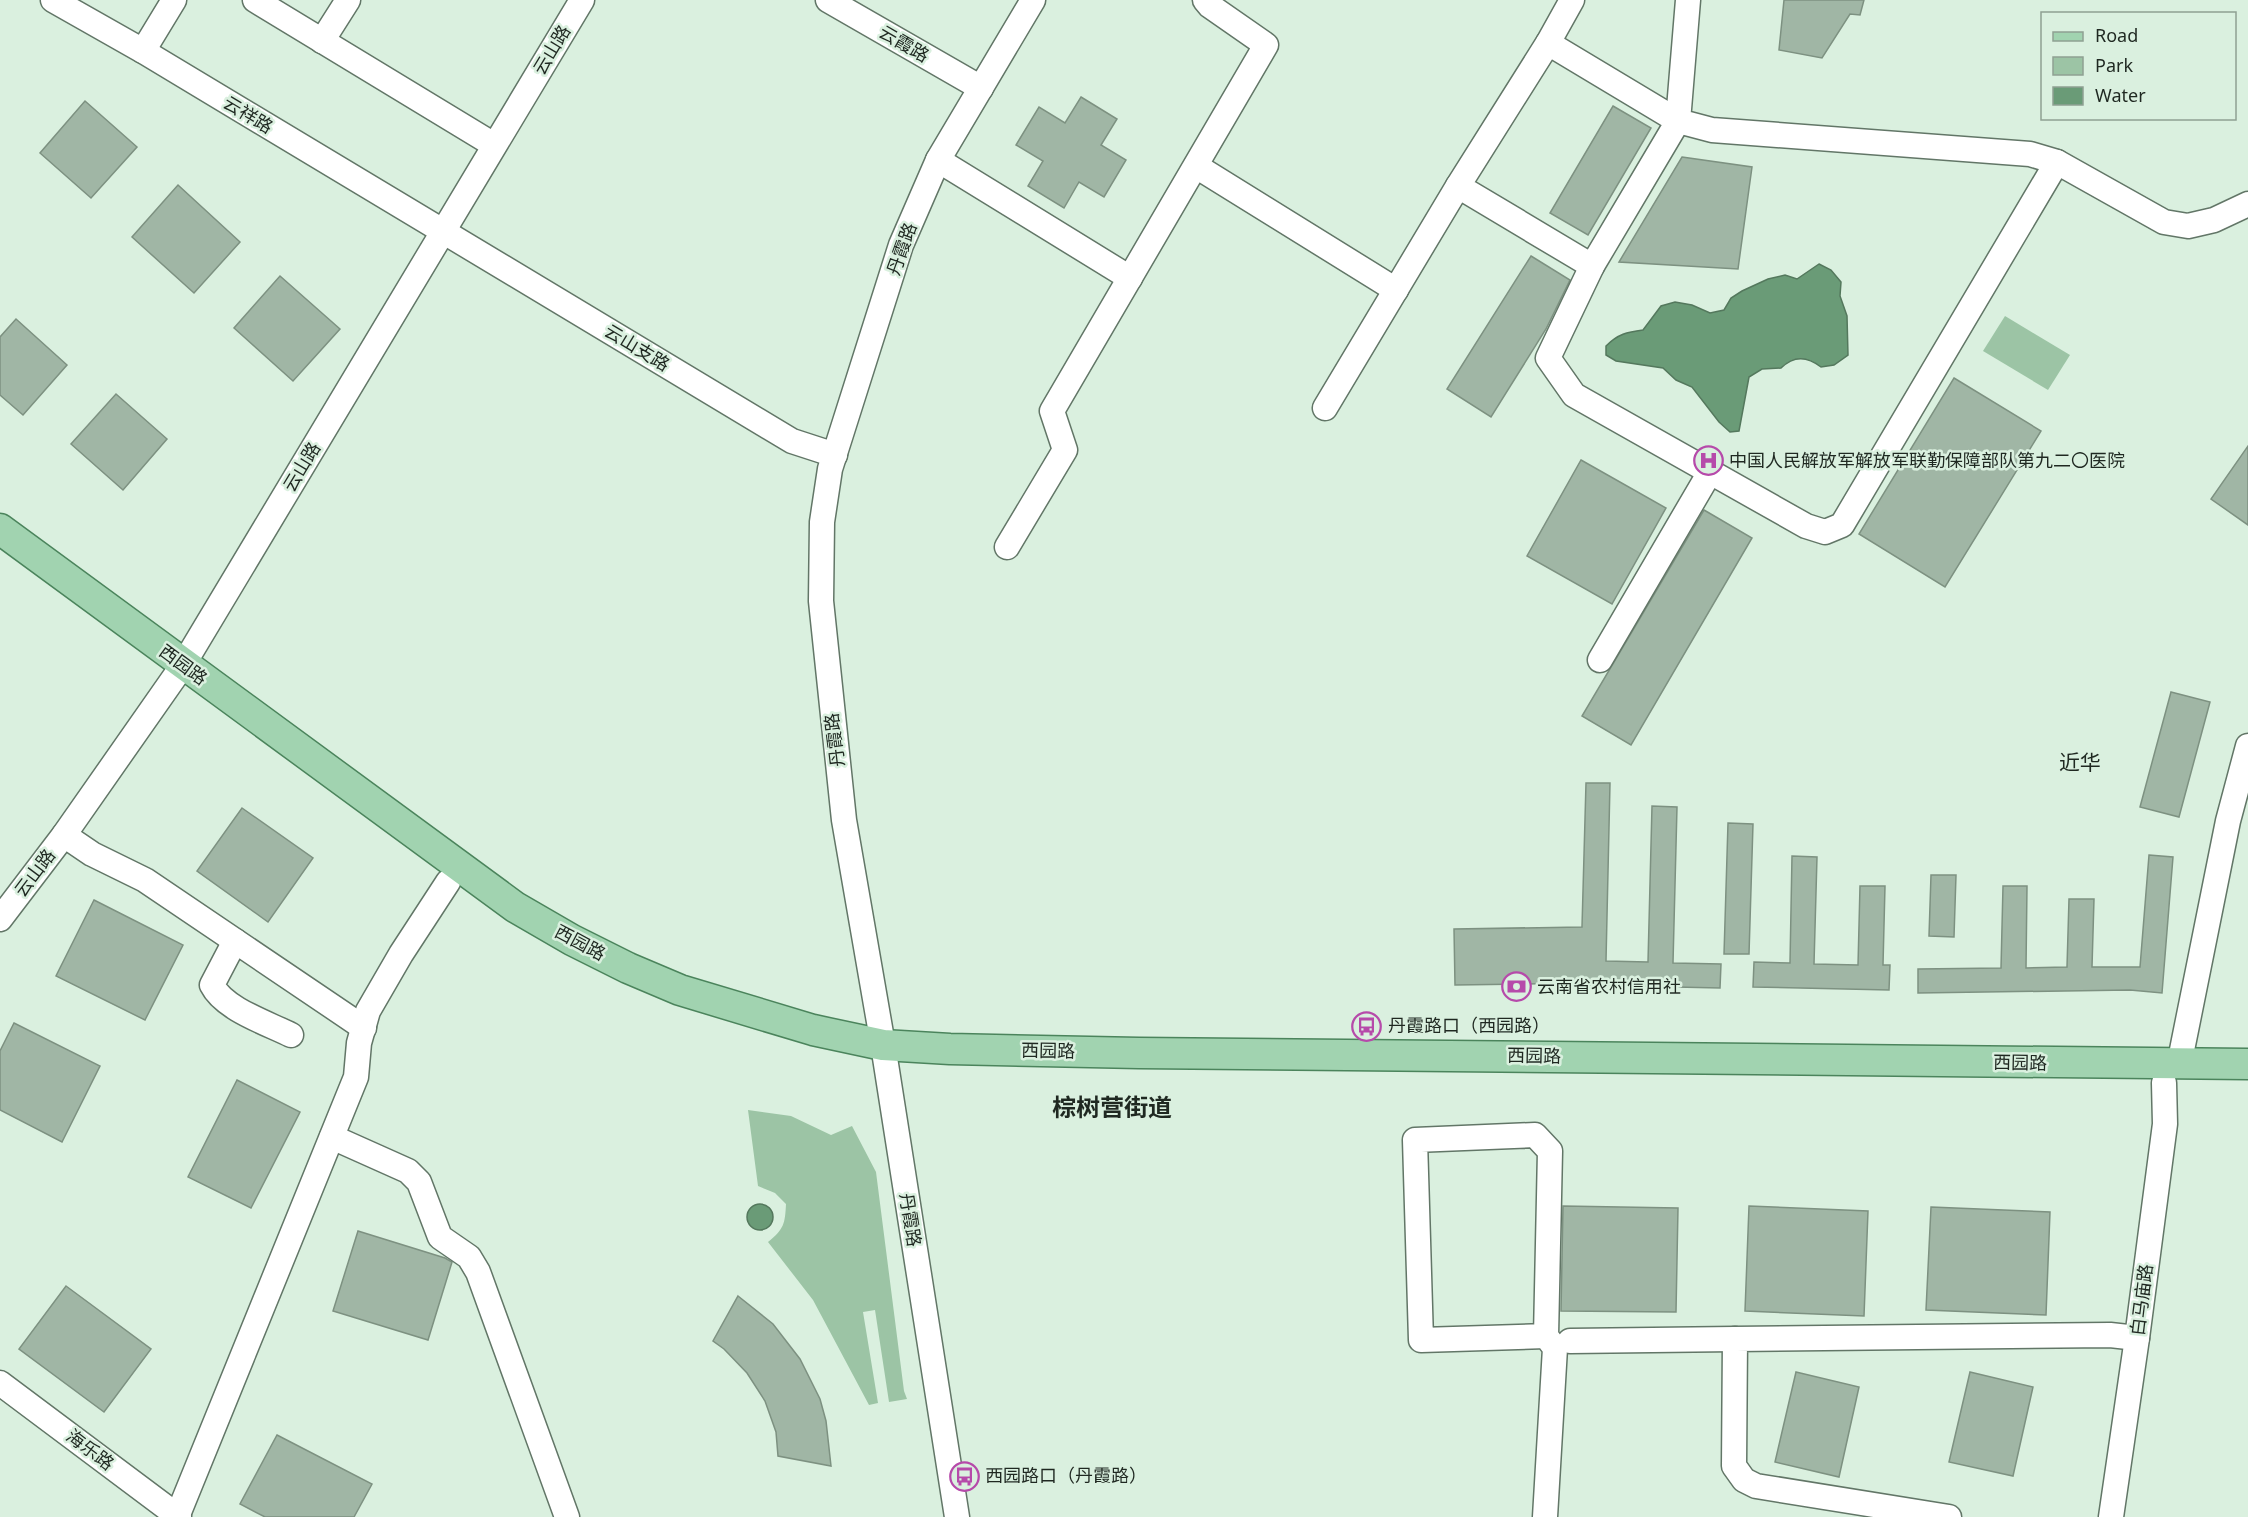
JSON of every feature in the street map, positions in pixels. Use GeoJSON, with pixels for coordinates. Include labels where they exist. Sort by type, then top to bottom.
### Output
{"type":"FeatureCollection","features":[{"type":"Feature","properties":{"kind":"main road","name":"西园路"},"geometry":{"type":"LineString","coordinates":[[0,529],[178,672],[448,882],[505,923],[563,956],[673,1007],[809,1047],[884,1054],[950,1049],[2172,1074],[2248,1083]]}},
{"type":"Feature","properties":{"kind":"main road","name":"西园路"},"geometry":{"type":"LineString","coordinates":[[0,552],[178,672],[515,908],[628,968],[680,990],[884,1054]]}},
{"type":"Feature","properties":{"kind":"main road","name":"西园路"},"geometry":{"type":"LineString","coordinates":[[2172,1074],[2248,1064]]}},
{"type":"Feature","properties":{"kind":"street","name":"云祥路"},"geometry":{"type":"LineString","coordinates":[[52,0],[144,51],[443,230]]}},
{"type":"Feature","properties":{"kind":"street"},"geometry":{"type":"LineString","coordinates":[[144,51],[174,0]]}},
{"type":"Feature","properties":{"kind":"street"},"geometry":{"type":"LineString","coordinates":[[255,0],[494,145]]}},
{"type":"Feature","properties":{"kind":"street"},"geometry":{"type":"LineString","coordinates":[[322,41],[348,0]]}},
{"type":"Feature","properties":{"kind":"street","name":"云山路"},"geometry":{"type":"LineString","coordinates":[[0,919],[64,835],[178,672],[582,0]]}},
{"type":"Feature","properties":{"kind":"street","name":"云霞路"},"geometry":{"type":"LineString","coordinates":[[828,0],[981,88]]}},
{"type":"Feature","properties":{"kind":"street","name":"丹霞路"},"geometry":{"type":"LineString","coordinates":[[957,1517],[884,1054],[844,820],[822,613],[822,522],[830,469],[902,245],[938,160],[1033,0]]}},
{"type":"Feature","properties":{"kind":"street"},"geometry":{"type":"LineString","coordinates":[[1007,547],[1065,450],[1052,411],[1266,45],[1210,6],[1205,0]]}},
{"type":"Feature","properties":{"kind":"street"},"geometry":{"type":"LineString","coordinates":[[1325,408],[1572,0]]}},
{"type":"Feature","properties":{"kind":"street"},"geometry":{"type":"LineString","coordinates":[[1688,0],[1678,121],[1592,266],[1548,358],[1574,395],[1806,526],[1825,532],[1842,525],[2057,162]]}},
{"type":"Feature","properties":{"kind":"street"},"geometry":{"type":"LineString","coordinates":[[1548,43],[1678,121],[1712,130],[2030,154],[2057,162],[2164,222],[2188,226],[2214,220],[2248,204]]}},
{"type":"Feature","properties":{"kind":"street"},"geometry":{"type":"LineString","coordinates":[[938,160],[1130,278]]}},
{"type":"Feature","properties":{"kind":"street"},"geometry":{"type":"LineString","coordinates":[[1196,165],[1396,290]]}},
{"type":"Feature","properties":{"kind":"street"},"geometry":{"type":"LineString","coordinates":[[1458,186],[1592,266]]}},
{"type":"Feature","properties":{"kind":"street","name":"云山支路"},"geometry":{"type":"LineString","coordinates":[[443,230],[792,441],[835,455]]}},
{"type":"Feature","properties":{"kind":"street"},"geometry":{"type":"LineString","coordinates":[[1600,660],[1710,472]]}},
{"type":"Feature","properties":{"kind":"street","name":"白马庙路"},"geometry":{"type":"LineString","coordinates":[[2111,1517],[2172,1074],[2228,821],[2248,746]]}},
{"type":"Feature","properties":{"kind":"street"},"geometry":{"type":"LineString","coordinates":[[64,835],[92,854],[145,880],[364,1028]]}},
{"type":"Feature","properties":{"kind":"street"},"geometry":{"type":"LineString","coordinates":[[178,1517],[356,1077],[359,1043],[368,1011],[401,954],[448,882]]}},
{"type":"Feature","properties":{"kind":"street"},"geometry":{"type":"LineString","coordinates":[[235,941],[212,985],[216,993],[227,1003],[291,1035]]}},
{"type":"Feature","properties":{"kind":"street"},"geometry":{"type":"LineString","coordinates":[[1545,1517],[1555,1348],[1546,1336],[1550,1151],[1534,1135],[1415,1140],[1421,1340],[1546,1336]]}},
{"type":"Feature","properties":{"kind":"street"},"geometry":{"type":"LineString","coordinates":[[332,1137],[408,1171],[419,1182],[440,1237],[470,1257],[478,1272],[567,1517]]}},
{"type":"Feature","properties":{"kind":"street"},"geometry":{"type":"LineString","coordinates":[[1570,1341],[2110,1335],[2137,1338]]}},
{"type":"Feature","properties":{"kind":"street"},"geometry":{"type":"LineString","coordinates":[[1735,1339],[1734,1467],[1744,1480],[1756,1486],[1949,1517]]}},
{"type":"Feature","properties":{"kind":"street","name":"海乐路"},"geometry":{"type":"LineString","coordinates":[[0,1383],[178,1517]]}},
{"type":"Feature","properties":{"kind":"green space"},"geometry":{"type":"Polygon","coordinates":[[[2005,316],[2070,355],[2048,390],[1983,351],[2005,316]]]}},
{"type":"Feature","properties":{"kind":"green space"},"geometry":{"type":"Polygon","coordinates":[[[748,1110],[791,1116],[831,1135],[852,1126],[876,1172],[904,1391],[907,1399],[889,1402],[875,1310],[863,1312],[878,1403],[869,1405],[813,1300],[768,1242],[783,1226],[786,1204],[775,1193],[758,1186],[748,1110]]]}},
{"type":"Feature","properties":{"kind":"water"},"geometry":{"type":"Polygon","coordinates":[[[1819,264],[1831,270],[1841,282],[1840,296],[1847,316],[1848,355],[1834,365],[1821,367],[1805,359],[1790,361],[1781,368],[1762,369],[1749,377],[1739,431],[1730,432],[1719,422],[1692,387],[1676,380],[1663,368],[1616,361],[1606,355],[1606,346],[1610,342],[1623,334],[1643,330],[1661,306],[1675,302],[1692,305],[1710,313],[1724,310],[1731,298],[1742,291],[1768,279],[1785,275],[1797,279],[1819,264]]]}},
{"type":"Feature","properties":{"kind":"water"},"geometry":{"type":"Polygon","coordinates":[[[760,1204],[769,1208],[773,1217],[769,1226],[760,1230],[751,1226],[747,1217],[751,1208],[760,1204]]]}},
{"type":"Feature","properties":{"kind":"building"},"geometry":{"type":"Polygon","coordinates":[[[1784,0],[1864,0],[1860,15],[1850,14],[1822,58],[1779,50],[1784,0]]]}},
{"type":"Feature","properties":{"kind":"building"},"geometry":{"type":"Polygon","coordinates":[[[1081,97],[1117,119],[1101,145],[1126,160],[1104,197],[1079,182],[1064,208],[1028,186],[1043,161],[1016,145],[1039,107],[1065,123],[1081,97]]]}},
{"type":"Feature","properties":{"kind":"building"},"geometry":{"type":"Polygon","coordinates":[[[85,101],[137,147],[91,198],[40,153],[85,101]]]}},
{"type":"Feature","properties":{"kind":"building"},"geometry":{"type":"Polygon","coordinates":[[[1613,106],[1651,128],[1588,235],[1550,213],[1613,106]]]}},
{"type":"Feature","properties":{"kind":"building"},"geometry":{"type":"Polygon","coordinates":[[[1682,157],[1752,167],[1738,269],[1619,262],[1682,157]]]}},
{"type":"Feature","properties":{"kind":"building"},"geometry":{"type":"Polygon","coordinates":[[[178,185],[240,242],[194,293],[132,237],[178,185]]]}},
{"type":"Feature","properties":{"kind":"building"},"geometry":{"type":"Polygon","coordinates":[[[1531,256],[1570,280],[1546,329],[1491,417],[1447,389],[1531,256]]]}},
{"type":"Feature","properties":{"kind":"building"},"geometry":{"type":"Polygon","coordinates":[[[280,276],[340,329],[293,381],[234,328],[280,276]]]}},
{"type":"Feature","properties":{"kind":"building"},"geometry":{"type":"Polygon","coordinates":[[[16,319],[67,365],[23,415],[0,395],[0,337],[16,319]]]}},
{"type":"Feature","properties":{"kind":"building"},"geometry":{"type":"Polygon","coordinates":[[[1954,378],[2041,431],[1945,587],[1859,534],[1954,378]]]}},
{"type":"Feature","properties":{"kind":"building"},"geometry":{"type":"Polygon","coordinates":[[[116,394],[167,439],[123,490],[71,444],[116,394]]]}},
{"type":"Feature","properties":{"kind":"building"},"geometry":{"type":"Polygon","coordinates":[[[2248,446],[2248,525],[2211,499],[2248,446]]]}},
{"type":"Feature","properties":{"kind":"building"},"geometry":{"type":"Polygon","coordinates":[[[1581,460],[1666,508],[1612,604],[1527,556],[1581,460]]]}},
{"type":"Feature","properties":{"kind":"building"},"geometry":{"type":"Polygon","coordinates":[[[1704,510],[1752,538],[1631,745],[1582,716],[1704,510]]]}},
{"type":"Feature","properties":{"kind":"building"},"geometry":{"type":"Polygon","coordinates":[[[2171,692],[2210,702],[2179,817],[2140,807],[2171,692]]]}},
{"type":"Feature","properties":{"kind":"building"},"geometry":{"type":"Polygon","coordinates":[[[1586,783],[1610,783],[1606,961],[1648,962],[1652,806],[1677,807],[1673,963],[1721,964],[1720,988],[1585,985],[1585,983],[1455,985],[1454,929],[1582,927],[1586,783]]]}},
{"type":"Feature","properties":{"kind":"building"},"geometry":{"type":"Polygon","coordinates":[[[242,808],[313,858],[268,922],[197,871],[242,808]]]}},
{"type":"Feature","properties":{"kind":"building"},"geometry":{"type":"Polygon","coordinates":[[[1728,823],[1753,824],[1749,954],[1724,954],[1728,823]]]}},
{"type":"Feature","properties":{"kind":"building"},"geometry":{"type":"Polygon","coordinates":[[[2149,855],[2173,857],[2162,993],[2130,990],[1918,993],[1918,969],[2001,968],[2003,886],[2027,886],[2026,968],[2067,967],[2069,899],[2094,899],[2092,967],[2140,967],[2149,855]]]}},
{"type":"Feature","properties":{"kind":"building"},"geometry":{"type":"Polygon","coordinates":[[[1792,856],[1817,857],[1814,964],[1858,965],[1860,886],[1885,886],[1883,965],[1890,965],[1889,990],[1753,987],[1754,962],[1790,963],[1792,856]]]}},
{"type":"Feature","properties":{"kind":"building"},"geometry":{"type":"Polygon","coordinates":[[[1931,875],[1956,875],[1954,937],[1929,936],[1931,875]]]}},
{"type":"Feature","properties":{"kind":"building"},"geometry":{"type":"Polygon","coordinates":[[[94,900],[183,945],[145,1020],[56,976],[94,900]]]}},
{"type":"Feature","properties":{"kind":"building"},"geometry":{"type":"Polygon","coordinates":[[[14,1023],[100,1066],[62,1142],[0,1110],[0,1051],[14,1023]]]}},
{"type":"Feature","properties":{"kind":"building"},"geometry":{"type":"Polygon","coordinates":[[[237,1080],[300,1112],[251,1208],[188,1177],[237,1080]]]}},
{"type":"Feature","properties":{"kind":"building"},"geometry":{"type":"Polygon","coordinates":[[[1563,1206],[1678,1208],[1676,1312],[1561,1311],[1563,1206]]]}},
{"type":"Feature","properties":{"kind":"building"},"geometry":{"type":"Polygon","coordinates":[[[1749,1206],[1868,1211],[1864,1316],[1745,1311],[1749,1206]]]}},
{"type":"Feature","properties":{"kind":"building"},"geometry":{"type":"Polygon","coordinates":[[[1931,1207],[2050,1212],[2046,1315],[1926,1310],[1931,1207]]]}},
{"type":"Feature","properties":{"kind":"building"},"geometry":{"type":"Polygon","coordinates":[[[358,1231],[452,1262],[428,1340],[333,1311],[358,1231]]]}},
{"type":"Feature","properties":{"kind":"building"},"geometry":{"type":"Polygon","coordinates":[[[66,1286],[151,1349],[104,1412],[19,1349],[66,1286]]]}},
{"type":"Feature","properties":{"kind":"building"},"geometry":{"type":"Polygon","coordinates":[[[738,1296],[773,1324],[800,1359],[820,1399],[826,1421],[831,1466],[778,1456],[776,1432],[765,1401],[747,1373],[713,1341],[738,1296]]]}},
{"type":"Feature","properties":{"kind":"building"},"geometry":{"type":"Polygon","coordinates":[[[1796,1372],[1859,1387],[1839,1477],[1775,1462],[1796,1372]]]}},
{"type":"Feature","properties":{"kind":"building"},"geometry":{"type":"Polygon","coordinates":[[[1970,1372],[2033,1387],[2013,1476],[1949,1462],[1970,1372]]]}},
{"type":"Feature","properties":{"kind":"building"},"geometry":{"type":"Polygon","coordinates":[[[277,1435],[372,1484],[354,1517],[265,1517],[240,1504],[277,1435]]]}},
{"type":"Feature","properties":{"kind":"place","name":"中国人民解放军解放军联勤保障部队第九二〇医院"},"geometry":{"type":"Point","coordinates":[1708,461]}},
{"type":"Feature","properties":{"kind":"place","name":"云南省农村信用社"},"geometry":{"type":"Point","coordinates":[1516,987]}},
{"type":"Feature","properties":{"kind":"place","name":"丹霞路口（西园路）"},"geometry":{"type":"Point","coordinates":[1367,1026]}},
{"type":"Feature","properties":{"kind":"place","name":"西园路口（丹霞路）"},"geometry":{"type":"Point","coordinates":[964,1476]}},
{"type":"Feature","properties":{"kind":"district","name":"近华"},"geometry":{"type":"Point","coordinates":[2080,763]}},
{"type":"Feature","properties":{"kind":"district","name":"棕树营街道"},"geometry":{"type":"Point","coordinates":[1112,1108]}}]}
